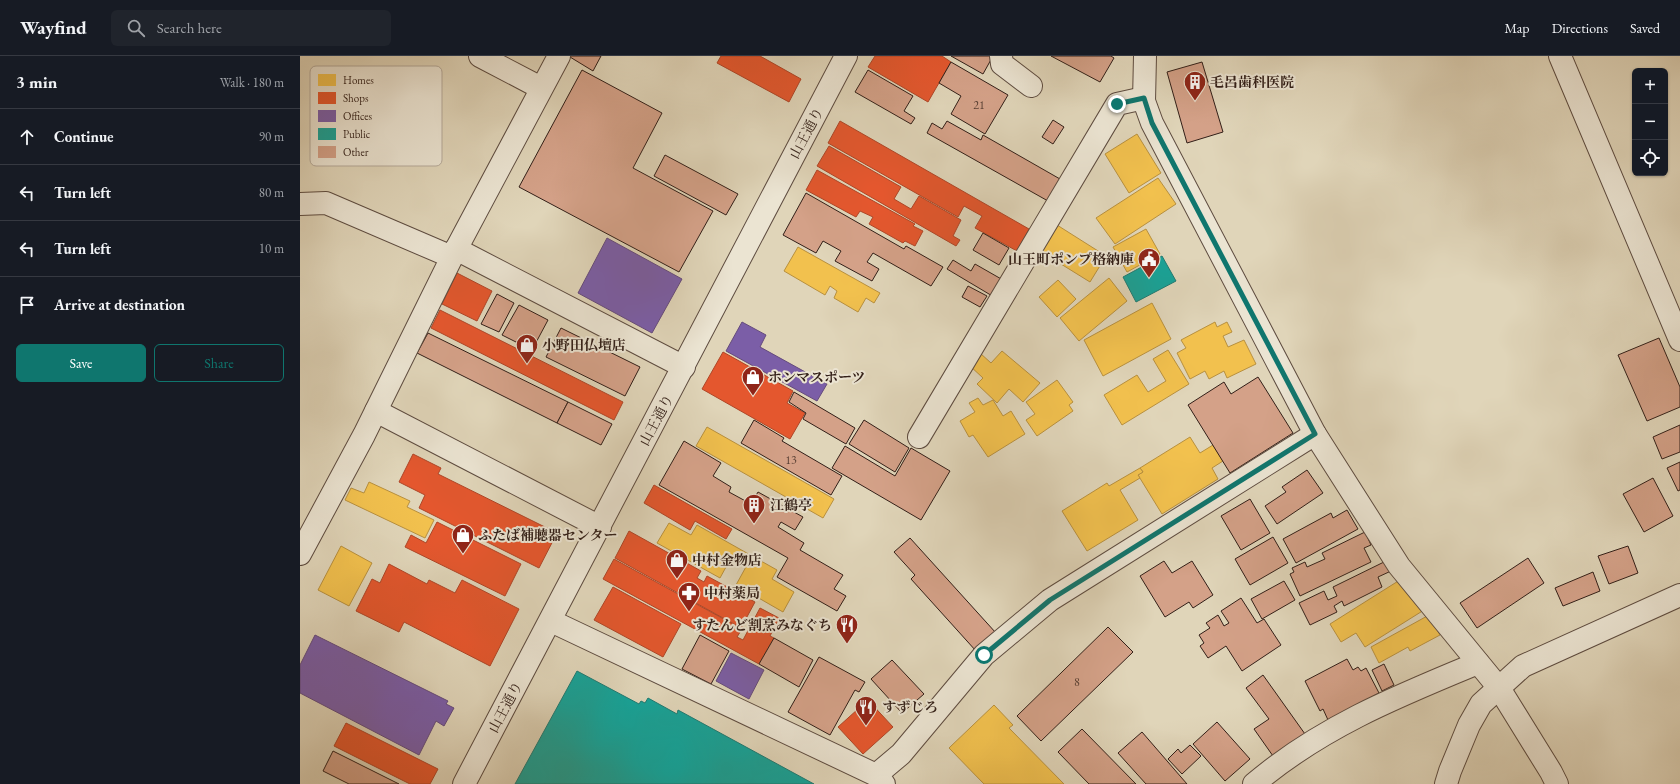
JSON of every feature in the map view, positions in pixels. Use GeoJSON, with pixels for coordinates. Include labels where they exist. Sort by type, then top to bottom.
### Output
{"type":"FeatureCollection","features":[{"type":"Feature","properties":{"kind":"street"},"geometry":{"type":"LineString","coordinates":[[480,56],[541,88]]}},
{"type":"Feature","properties":{"kind":"street"},"geometry":{"type":"LineString","coordinates":[[300,554],[319,522],[376,411],[454,253],[559,56]]}},
{"type":"Feature","properties":{"kind":"street","name":"山王通り"},"geometry":{"type":"LineString","coordinates":[[464,784],[551,621],[846,56]]}},
{"type":"Feature","properties":{"kind":"street"},"geometry":{"type":"LineString","coordinates":[[1001,56],[1002,64],[1031,86]]}},
{"type":"Feature","properties":{"kind":"street"},"geometry":{"type":"LineString","coordinates":[[1145,56],[1144,98],[1152,123],[1315,434],[1399,566],[1499,688],[1547,765],[1557,784]]}},
{"type":"Feature","properties":{"kind":"street"},"geometry":{"type":"LineString","coordinates":[[1560,56],[1680,340]]}},
{"type":"Feature","properties":{"kind":"street"},"geometry":{"type":"LineString","coordinates":[[919,437],[1117,104],[1144,98]]}},
{"type":"Feature","properties":{"kind":"street"},"geometry":{"type":"LineString","coordinates":[[300,204],[326,203],[454,253],[684,367]]}},
{"type":"Feature","properties":{"kind":"street"},"geometry":{"type":"LineString","coordinates":[[376,411],[600,527]]}},
{"type":"Feature","properties":{"kind":"street"},"geometry":{"type":"LineString","coordinates":[[551,621],[880,780],[984,655],[1050,600],[1315,434]]}},
{"type":"Feature","properties":{"kind":"street"},"geometry":{"type":"LineString","coordinates":[[1446,784],[1469,725],[1481,704],[1523,666],[1680,595]]}},
{"type":"Feature","properties":{"kind":"street"},"geometry":{"type":"LineString","coordinates":[[1254,784],[1275,766],[1318,737],[1385,702],[1478,663]]}},
{"type":"Feature","properties":{"kind":"building: Homes"},"geometry":{"type":"Polygon","coordinates":[[[1137,134],[1161,173],[1129,193],[1105,154],[1137,134]]]}},
{"type":"Feature","properties":{"kind":"building: Homes"},"geometry":{"type":"Polygon","coordinates":[[[1158,178],[1176,204],[1115,244],[1096,218],[1158,178]]]}},
{"type":"Feature","properties":{"kind":"building: Homes"},"geometry":{"type":"Polygon","coordinates":[[[1057,225],[1106,256],[1090,282],[1040,251],[1057,225]]]}},
{"type":"Feature","properties":{"kind":"building: Homes"},"geometry":{"type":"Polygon","coordinates":[[[1146,229],[1160,254],[1127,272],[1113,247],[1146,229]]]}},
{"type":"Feature","properties":{"kind":"building: Homes"},"geometry":{"type":"Polygon","coordinates":[[[798,247],[880,293],[874,303],[866,298],[858,312],[834,298],[837,291],[830,286],[825,295],[784,271],[798,247]]]}},
{"type":"Feature","properties":{"kind":"building: Homes"},"geometry":{"type":"Polygon","coordinates":[[[1109,278],[1127,301],[1079,341],[1060,318],[1109,278]]]}},
{"type":"Feature","properties":{"kind":"building: Homes"},"geometry":{"type":"Polygon","coordinates":[[[1058,280],[1076,299],[1057,317],[1039,297],[1058,280]]]}},
{"type":"Feature","properties":{"kind":"building: Homes"},"geometry":{"type":"Polygon","coordinates":[[[1152,303],[1171,339],[1103,376],[1084,340],[1152,303]]]}},
{"type":"Feature","properties":{"kind":"building: Homes"},"geometry":{"type":"Polygon","coordinates":[[[1215,322],[1217,327],[1227,322],[1232,332],[1223,336],[1228,347],[1244,340],[1256,364],[1227,378],[1224,371],[1209,379],[1205,371],[1190,379],[1177,353],[1186,348],[1181,340],[1215,322]]]}},
{"type":"Feature","properties":{"kind":"building: Homes"},"geometry":{"type":"Polygon","coordinates":[[[1168,350],[1189,384],[1122,425],[1104,395],[1137,375],[1148,392],[1166,381],[1153,359],[1168,350]]]}},
{"type":"Feature","properties":{"kind":"building: Homes"},"geometry":{"type":"Polygon","coordinates":[[[1002,351],[1040,383],[1023,402],[1009,389],[997,403],[977,384],[983,378],[969,365],[980,353],[991,363],[1002,351]]]}},
{"type":"Feature","properties":{"kind":"building: Homes"},"geometry":{"type":"Polygon","coordinates":[[[1057,380],[1073,402],[1069,405],[1073,411],[1037,436],[1026,420],[1035,414],[1026,402],[1057,380]]]}},
{"type":"Feature","properties":{"kind":"building: Homes"},"geometry":{"type":"Polygon","coordinates":[[[978,398],[983,405],[993,400],[1003,416],[1011,411],[1025,434],[988,457],[973,435],[969,437],[960,421],[975,412],[969,403],[978,398]]]}},
{"type":"Feature","properties":{"kind":"building: Homes"},"geometry":{"type":"Polygon","coordinates":[[[707,427],[834,499],[823,518],[696,446],[707,427]]]}},
{"type":"Feature","properties":{"kind":"building: Homes"},"geometry":{"type":"Polygon","coordinates":[[[1190,437],[1200,453],[1213,445],[1223,461],[1212,468],[1218,479],[1162,514],[1138,475],[1143,472],[1140,468],[1190,437]]]}},
{"type":"Feature","properties":{"kind":"building: Homes"},"geometry":{"type":"Polygon","coordinates":[[[1140,468],[1143,472],[1138,475],[1140,478],[1120,490],[1138,520],[1087,551],[1062,511],[1107,483],[1109,486],[1140,468]]]}},
{"type":"Feature","properties":{"kind":"building: Homes"},"geometry":{"type":"Polygon","coordinates":[[[369,482],[410,501],[407,507],[434,520],[425,538],[345,500],[351,488],[364,493],[369,482]]]}},
{"type":"Feature","properties":{"kind":"building: Homes"},"geometry":{"type":"Polygon","coordinates":[[[669,523],[691,535],[697,525],[777,570],[772,579],[794,592],[783,612],[736,585],[747,565],[732,556],[720,578],[657,543],[669,523]]]}},
{"type":"Feature","properties":{"kind":"building: Homes"},"geometry":{"type":"Polygon","coordinates":[[[341,546],[372,563],[349,606],[318,590],[341,546]]]}},
{"type":"Feature","properties":{"kind":"building: Homes"},"geometry":{"type":"Polygon","coordinates":[[[1403,578],[1424,610],[1365,647],[1356,633],[1341,642],[1330,624],[1403,578]]]}},
{"type":"Feature","properties":{"kind":"building: Homes"},"geometry":{"type":"Polygon","coordinates":[[[1429,615],[1440,635],[1410,651],[1408,647],[1379,663],[1371,647],[1429,615]]]}},
{"type":"Feature","properties":{"kind":"building: Homes"},"geometry":{"type":"Polygon","coordinates":[[[994,705],[1013,725],[1009,728],[1064,784],[984,784],[949,748],[994,705]]]}},
{"type":"Feature","properties":{"kind":"building: Shops"},"geometry":{"type":"Polygon","coordinates":[[[721,56],[760,56],[801,79],[789,102],[717,63],[721,56]]]}},
{"type":"Feature","properties":{"kind":"building: Shops"},"geometry":{"type":"Polygon","coordinates":[[[875,56],[942,56],[951,62],[928,102],[868,67],[875,56]]]}},
{"type":"Feature","properties":{"kind":"building: Shops"},"geometry":{"type":"Polygon","coordinates":[[[840,121],[1029,229],[1017,251],[975,228],[982,216],[964,206],[958,217],[828,143],[840,121]]]}},
{"type":"Feature","properties":{"kind":"building: Shops"},"geometry":{"type":"Polygon","coordinates":[[[829,146],[901,187],[894,199],[911,209],[919,196],[961,220],[953,236],[960,240],[956,246],[817,166],[829,146]]]}},
{"type":"Feature","properties":{"kind":"building: Shops"},"geometry":{"type":"Polygon","coordinates":[[[817,170],[915,224],[913,226],[923,231],[915,246],[905,241],[903,243],[869,224],[873,217],[860,211],[856,217],[806,190],[817,170]]]}},
{"type":"Feature","properties":{"kind":"building: Shops"},"geometry":{"type":"Polygon","coordinates":[[[457,273],[492,291],[477,321],[442,304],[457,273]]]}},
{"type":"Feature","properties":{"kind":"building: Shops","name":"小野田仏壇店"},"geometry":{"type":"Polygon","coordinates":[[[440,310],[623,402],[614,420],[431,328],[440,310]]]}},
{"type":"Feature","properties":{"kind":"building: Shops","name":"ホンマスポーツ"},"geometry":{"type":"Polygon","coordinates":[[[723,352],[793,391],[787,403],[805,413],[790,439],[702,389],[723,352]]]}},
{"type":"Feature","properties":{"kind":"building: Shops"},"geometry":{"type":"Polygon","coordinates":[[[413,454],[441,468],[438,474],[557,533],[539,568],[419,508],[425,495],[399,482],[413,454]]]}},
{"type":"Feature","properties":{"kind":"building: Shops"},"geometry":{"type":"Polygon","coordinates":[[[654,485],[732,529],[726,539],[695,521],[690,530],[644,503],[654,485]]]}},
{"type":"Feature","properties":{"kind":"building: Shops","name":"ふたば補聴器センター"},"geometry":{"type":"Polygon","coordinates":[[[437,522],[521,564],[505,596],[405,547],[411,535],[426,543],[437,522]]]}},
{"type":"Feature","properties":{"kind":"building: Shops","name":"中村金物店"},"geometry":{"type":"Polygon","coordinates":[[[629,531],[701,571],[697,578],[704,582],[707,576],[755,602],[741,628],[615,558],[629,531]]]}},
{"type":"Feature","properties":{"kind":"building: Shops","name":"中村薬局"},"geometry":{"type":"Polygon","coordinates":[[[614,559],[742,629],[737,637],[743,640],[760,608],[779,618],[770,636],[774,638],[759,664],[603,579],[614,559]]]}},
{"type":"Feature","properties":{"kind":"building: Shops"},"geometry":{"type":"Polygon","coordinates":[[[389,564],[427,584],[429,580],[455,593],[462,580],[519,609],[490,666],[404,622],[399,632],[356,611],[372,579],[380,583],[389,564]]]}},
{"type":"Feature","properties":{"kind":"building: Shops"},"geometry":{"type":"Polygon","coordinates":[[[613,587],[681,624],[663,657],[594,620],[613,587]]]}},
{"type":"Feature","properties":{"kind":"building: Shops","name":"すずじろ"},"geometry":{"type":"Polygon","coordinates":[[[868,700],[893,727],[863,754],[838,727],[868,700]]]}},
{"type":"Feature","properties":{"kind":"building: Shops"},"geometry":{"type":"Polygon","coordinates":[[[346,723],[438,769],[430,784],[410,784],[334,746],[346,723]]]}},
{"type":"Feature","properties":{"kind":"building: Offices"},"geometry":{"type":"Polygon","coordinates":[[[607,238],[682,279],[652,333],[578,293],[607,238]]]}},
{"type":"Feature","properties":{"kind":"building: Offices"},"geometry":{"type":"Polygon","coordinates":[[[742,322],[766,335],[760,347],[827,384],[817,401],[726,351],[742,322]]]}},
{"type":"Feature","properties":{"kind":"building: Offices"},"geometry":{"type":"Polygon","coordinates":[[[315,635],[448,701],[446,704],[454,708],[444,726],[436,721],[419,755],[300,693],[300,665],[315,635]]]}},
{"type":"Feature","properties":{"kind":"building: Offices"},"geometry":{"type":"Polygon","coordinates":[[[731,653],[764,670],[749,699],[716,681],[731,653]]]}},
{"type":"Feature","properties":{"kind":"building: Public","name":"山王町ポンプ格納庫"},"geometry":{"type":"Polygon","coordinates":[[[1162,256],[1176,281],[1136,302],[1123,277],[1162,256]]]}},
{"type":"Feature","properties":{"kind":"building: Public"},"geometry":{"type":"Polygon","coordinates":[[[577,671],[639,704],[641,701],[645,703],[648,698],[677,714],[678,710],[814,784],[515,784],[577,671]]]}},
{"type":"Feature","properties":{"kind":"building: Other"},"geometry":{"type":"Polygon","coordinates":[[[601,56],[593,71],[570,57],[601,56]]]}},
{"type":"Feature","properties":{"kind":"building: Other"},"geometry":{"type":"Polygon","coordinates":[[[951,56],[993,56],[983,74],[951,56]]]}},
{"type":"Feature","properties":{"kind":"building: Other"},"geometry":{"type":"Polygon","coordinates":[[[1051,56],[1111,56],[1114,58],[1100,82],[1051,56]]]}},
{"type":"Feature","properties":{"kind":"building: Other"},"geometry":{"type":"Polygon","coordinates":[[[951,62],[1008,95],[985,134],[951,114],[961,96],[939,83],[951,62]]]}},
{"type":"Feature","properties":{"kind":"building: Other","name":"毛呂歯科医院"},"geometry":{"type":"Polygon","coordinates":[[[1202,62],[1223,132],[1187,143],[1167,72],[1202,62]]]}},
{"type":"Feature","properties":{"kind":"building: Other"},"geometry":{"type":"Polygon","coordinates":[[[582,70],[662,113],[633,168],[713,211],[679,272],[519,187],[582,70]]]}},
{"type":"Feature","properties":{"kind":"building: Other"},"geometry":{"type":"Polygon","coordinates":[[[868,70],[913,96],[904,111],[915,118],[911,124],[855,92],[868,70]]]}},
{"type":"Feature","properties":{"kind":"building: Other"},"geometry":{"type":"Polygon","coordinates":[[[1053,120],[1064,127],[1053,144],[1042,137],[1053,120]]]}},
{"type":"Feature","properties":{"kind":"building: Other"},"geometry":{"type":"Polygon","coordinates":[[[947,121],[981,140],[983,135],[1060,179],[1048,201],[927,133],[932,123],[942,129],[947,121]]]}},
{"type":"Feature","properties":{"kind":"building: Other"},"geometry":{"type":"Polygon","coordinates":[[[665,155],[738,194],[726,215],[654,176],[665,155]]]}},
{"type":"Feature","properties":{"kind":"building: Other"},"geometry":{"type":"Polygon","coordinates":[[[806,193],[904,249],[906,246],[943,267],[931,286],[873,253],[867,262],[879,269],[872,281],[835,261],[841,251],[823,241],[816,253],[783,235],[806,193]]]}},
{"type":"Feature","properties":{"kind":"building: Other"},"geometry":{"type":"Polygon","coordinates":[[[983,233],[1009,248],[999,265],[973,250],[983,233]]]}},
{"type":"Feature","properties":{"kind":"building: Other"},"geometry":{"type":"Polygon","coordinates":[[[953,260],[971,271],[975,264],[1003,280],[994,297],[947,269],[953,260]]]}},
{"type":"Feature","properties":{"kind":"building: Other"},"geometry":{"type":"Polygon","coordinates":[[[968,286],[987,296],[980,307],[962,297],[968,286]]]}},
{"type":"Feature","properties":{"kind":"building: Other"},"geometry":{"type":"Polygon","coordinates":[[[497,294],[514,303],[499,332],[481,324],[497,294]]]}},
{"type":"Feature","properties":{"kind":"building: Other"},"geometry":{"type":"Polygon","coordinates":[[[519,305],[548,320],[532,350],[502,335],[519,305]]]}},
{"type":"Feature","properties":{"kind":"building: Other"},"geometry":{"type":"Polygon","coordinates":[[[561,328],[640,367],[625,396],[546,357],[561,328]]]}},
{"type":"Feature","properties":{"kind":"building: Other"},"geometry":{"type":"Polygon","coordinates":[[[428,333],[568,402],[557,423],[417,353],[428,333]]]}},
{"type":"Feature","properties":{"kind":"building: Other"},"geometry":{"type":"Polygon","coordinates":[[[1659,338],[1680,387],[1680,407],[1647,421],[1618,355],[1659,338]]]}},
{"type":"Feature","properties":{"kind":"building: Other"},"geometry":{"type":"Polygon","coordinates":[[[1258,377],[1293,433],[1230,473],[1188,405],[1224,382],[1231,394],[1258,377]]]}},
{"type":"Feature","properties":{"kind":"building: Other"},"geometry":{"type":"Polygon","coordinates":[[[794,392],[855,428],[846,444],[803,419],[806,413],[789,402],[794,392]]]}},
{"type":"Feature","properties":{"kind":"building: Other"},"geometry":{"type":"Polygon","coordinates":[[[568,402],[612,424],[601,445],[557,423],[568,402]]]}},
{"type":"Feature","properties":{"kind":"building: Other"},"geometry":{"type":"Polygon","coordinates":[[[754,420],[784,438],[782,441],[842,476],[831,495],[741,443],[754,420]]]}},
{"type":"Feature","properties":{"kind":"building: Other"},"geometry":{"type":"Polygon","coordinates":[[[864,420],[909,448],[895,472],[849,444],[864,420]]]}},
{"type":"Feature","properties":{"kind":"building: Other"},"geometry":{"type":"Polygon","coordinates":[[[1680,425],[1680,452],[1662,459],[1653,437],[1680,425]]]}},
{"type":"Feature","properties":{"kind":"building: Other","name":"江鶴亭"},"geometry":{"type":"Polygon","coordinates":[[[684,441],[721,463],[713,476],[731,487],[729,492],[751,504],[758,492],[803,517],[795,530],[781,522],[778,527],[804,543],[800,550],[843,575],[834,589],[846,596],[837,611],[777,577],[788,558],[659,485],[684,441]]]}},
{"type":"Feature","properties":{"kind":"building: Other"},"geometry":{"type":"Polygon","coordinates":[[[845,446],[895,476],[911,448],[950,471],[921,520],[832,468],[845,446]]]}},
{"type":"Feature","properties":{"kind":"building: Other"},"geometry":{"type":"Polygon","coordinates":[[[1680,462],[1680,490],[1678,491],[1667,468],[1680,462]]]}},
{"type":"Feature","properties":{"kind":"building: Other"},"geometry":{"type":"Polygon","coordinates":[[[1307,470],[1323,493],[1277,524],[1265,506],[1286,492],[1282,487],[1307,470]]]}},
{"type":"Feature","properties":{"kind":"building: Other"},"geometry":{"type":"Polygon","coordinates":[[[1653,478],[1673,516],[1644,532],[1623,494],[1653,478]]]}},
{"type":"Feature","properties":{"kind":"building: Other"},"geometry":{"type":"Polygon","coordinates":[[[1250,499],[1270,533],[1241,550],[1221,516],[1250,499]]]}},
{"type":"Feature","properties":{"kind":"building: Other"},"geometry":{"type":"Polygon","coordinates":[[[1347,510],[1358,529],[1296,563],[1283,539],[1331,513],[1333,518],[1347,510]]]}},
{"type":"Feature","properties":{"kind":"building: Other"},"geometry":{"type":"Polygon","coordinates":[[[1365,532],[1371,545],[1364,548],[1371,562],[1300,596],[1290,574],[1294,572],[1292,568],[1305,562],[1307,567],[1325,559],[1322,553],[1365,532]]]}},
{"type":"Feature","properties":{"kind":"building: Other"},"geometry":{"type":"Polygon","coordinates":[[[1273,537],[1288,563],[1250,585],[1235,559],[1273,537]]]}},
{"type":"Feature","properties":{"kind":"building: Other"},"geometry":{"type":"Polygon","coordinates":[[[910,538],[996,633],[976,651],[911,579],[915,575],[894,552],[910,538]]]}},
{"type":"Feature","properties":{"kind":"building: Other"},"geometry":{"type":"Polygon","coordinates":[[[1628,546],[1638,573],[1609,584],[1598,556],[1628,546]]]}},
{"type":"Feature","properties":{"kind":"building: Other"},"geometry":{"type":"Polygon","coordinates":[[[1528,558],[1544,583],[1477,628],[1460,603],[1528,558]]]}},
{"type":"Feature","properties":{"kind":"building: Other"},"geometry":{"type":"Polygon","coordinates":[[[1164,561],[1172,573],[1192,561],[1213,595],[1193,608],[1189,602],[1165,617],[1140,576],[1164,561]]]}},
{"type":"Feature","properties":{"kind":"building: Other"},"geometry":{"type":"Polygon","coordinates":[[[1386,561],[1391,571],[1378,577],[1382,587],[1344,606],[1342,601],[1334,606],[1337,612],[1310,625],[1299,603],[1324,591],[1328,600],[1337,596],[1333,587],[1386,561]]]}},
{"type":"Feature","properties":{"kind":"building: Other"},"geometry":{"type":"Polygon","coordinates":[[[1593,572],[1600,591],[1563,606],[1555,588],[1593,572]]]}},
{"type":"Feature","properties":{"kind":"building: Other"},"geometry":{"type":"Polygon","coordinates":[[[1284,581],[1295,600],[1262,619],[1251,599],[1284,581]]]}},
{"type":"Feature","properties":{"kind":"building: Other"},"geometry":{"type":"Polygon","coordinates":[[[1241,598],[1257,623],[1264,619],[1281,645],[1242,671],[1226,646],[1208,658],[1200,646],[1204,643],[1199,635],[1210,628],[1206,623],[1218,615],[1224,626],[1229,623],[1221,611],[1241,598]]]}},
{"type":"Feature","properties":{"kind":"building: Other"},"geometry":{"type":"Polygon","coordinates":[[[1108,627],[1133,652],[1041,741],[1017,716],[1108,627]]]}},
{"type":"Feature","properties":{"kind":"building: Other"},"geometry":{"type":"Polygon","coordinates":[[[700,635],[729,651],[711,684],[682,669],[700,635]]]}},
{"type":"Feature","properties":{"kind":"building: Other"},"geometry":{"type":"Polygon","coordinates":[[[774,638],[813,660],[799,687],[759,664],[774,638]]]}},
{"type":"Feature","properties":{"kind":"building: Other"},"geometry":{"type":"Polygon","coordinates":[[[819,657],[865,682],[859,692],[855,690],[830,735],[788,712],[819,657]]]}},
{"type":"Feature","properties":{"kind":"building: Other"},"geometry":{"type":"Polygon","coordinates":[[[1347,659],[1353,670],[1358,667],[1361,671],[1366,668],[1379,693],[1328,720],[1323,709],[1320,711],[1305,681],[1347,659]]]}},
{"type":"Feature","properties":{"kind":"building: Other"},"geometry":{"type":"Polygon","coordinates":[[[892,660],[924,694],[902,713],[871,679],[892,660]]]}},
{"type":"Feature","properties":{"kind":"building: Other"},"geometry":{"type":"Polygon","coordinates":[[[1384,664],[1394,685],[1382,691],[1372,670],[1384,664]]]}},
{"type":"Feature","properties":{"kind":"building: Other"},"geometry":{"type":"Polygon","coordinates":[[[1263,675],[1305,734],[1273,756],[1254,729],[1269,719],[1246,688],[1263,675]]]}},
{"type":"Feature","properties":{"kind":"building: Other"},"geometry":{"type":"Polygon","coordinates":[[[1217,722],[1250,759],[1225,781],[1193,744],[1217,722]]]}},
{"type":"Feature","properties":{"kind":"building: Other"},"geometry":{"type":"Polygon","coordinates":[[[1082,729],[1136,784],[1089,784],[1058,752],[1082,729]]]}},
{"type":"Feature","properties":{"kind":"building: Other"},"geometry":{"type":"Polygon","coordinates":[[[1142,732],[1187,784],[1146,784],[1118,753],[1142,732]]]}},
{"type":"Feature","properties":{"kind":"building: Other"},"geometry":{"type":"Polygon","coordinates":[[[1190,745],[1201,756],[1182,774],[1168,759],[1178,749],[1181,753],[1190,745]]]}},
{"type":"Feature","properties":{"kind":"building: Other"},"geometry":{"type":"Polygon","coordinates":[[[333,751],[399,784],[349,784],[323,771],[333,751]]]}},
{"type":"Feature","properties":{"kind":"place","name":"毛呂歯科医院"},"geometry":{"type":"Point","coordinates":[1195,102]}},
{"type":"Feature","properties":{"kind":"place","name":"山王町ポンプ格納庫"},"geometry":{"type":"Point","coordinates":[1149,278]}},
{"type":"Feature","properties":{"kind":"place","name":"小野田仏壇店"},"geometry":{"type":"Point","coordinates":[527,364]}},
{"type":"Feature","properties":{"kind":"place","name":"ホンマスポーツ"},"geometry":{"type":"Point","coordinates":[753,396]}},
{"type":"Feature","properties":{"kind":"place","name":"江鶴亭"},"geometry":{"type":"Point","coordinates":[754,524]}},
{"type":"Feature","properties":{"kind":"place","name":"ふたば補聴器センター"},"geometry":{"type":"Point","coordinates":[463,554]}},
{"type":"Feature","properties":{"kind":"place","name":"中村金物店"},"geometry":{"type":"Point","coordinates":[677,580]}},
{"type":"Feature","properties":{"kind":"place","name":"中村薬局"},"geometry":{"type":"Point","coordinates":[689,612]}},
{"type":"Feature","properties":{"kind":"place","name":"すたんど割烹みなぐち"},"geometry":{"type":"Point","coordinates":[847,644]}},
{"type":"Feature","properties":{"kind":"place","name":"すずじろ"},"geometry":{"type":"Point","coordinates":[866,726]}},
{"type":"Feature","properties":{"kind":"route"},"geometry":{"type":"LineString","coordinates":[[984,655],[1050,600],[1315,434],[1152,123],[1144,98],[1117,104]]}}]}
